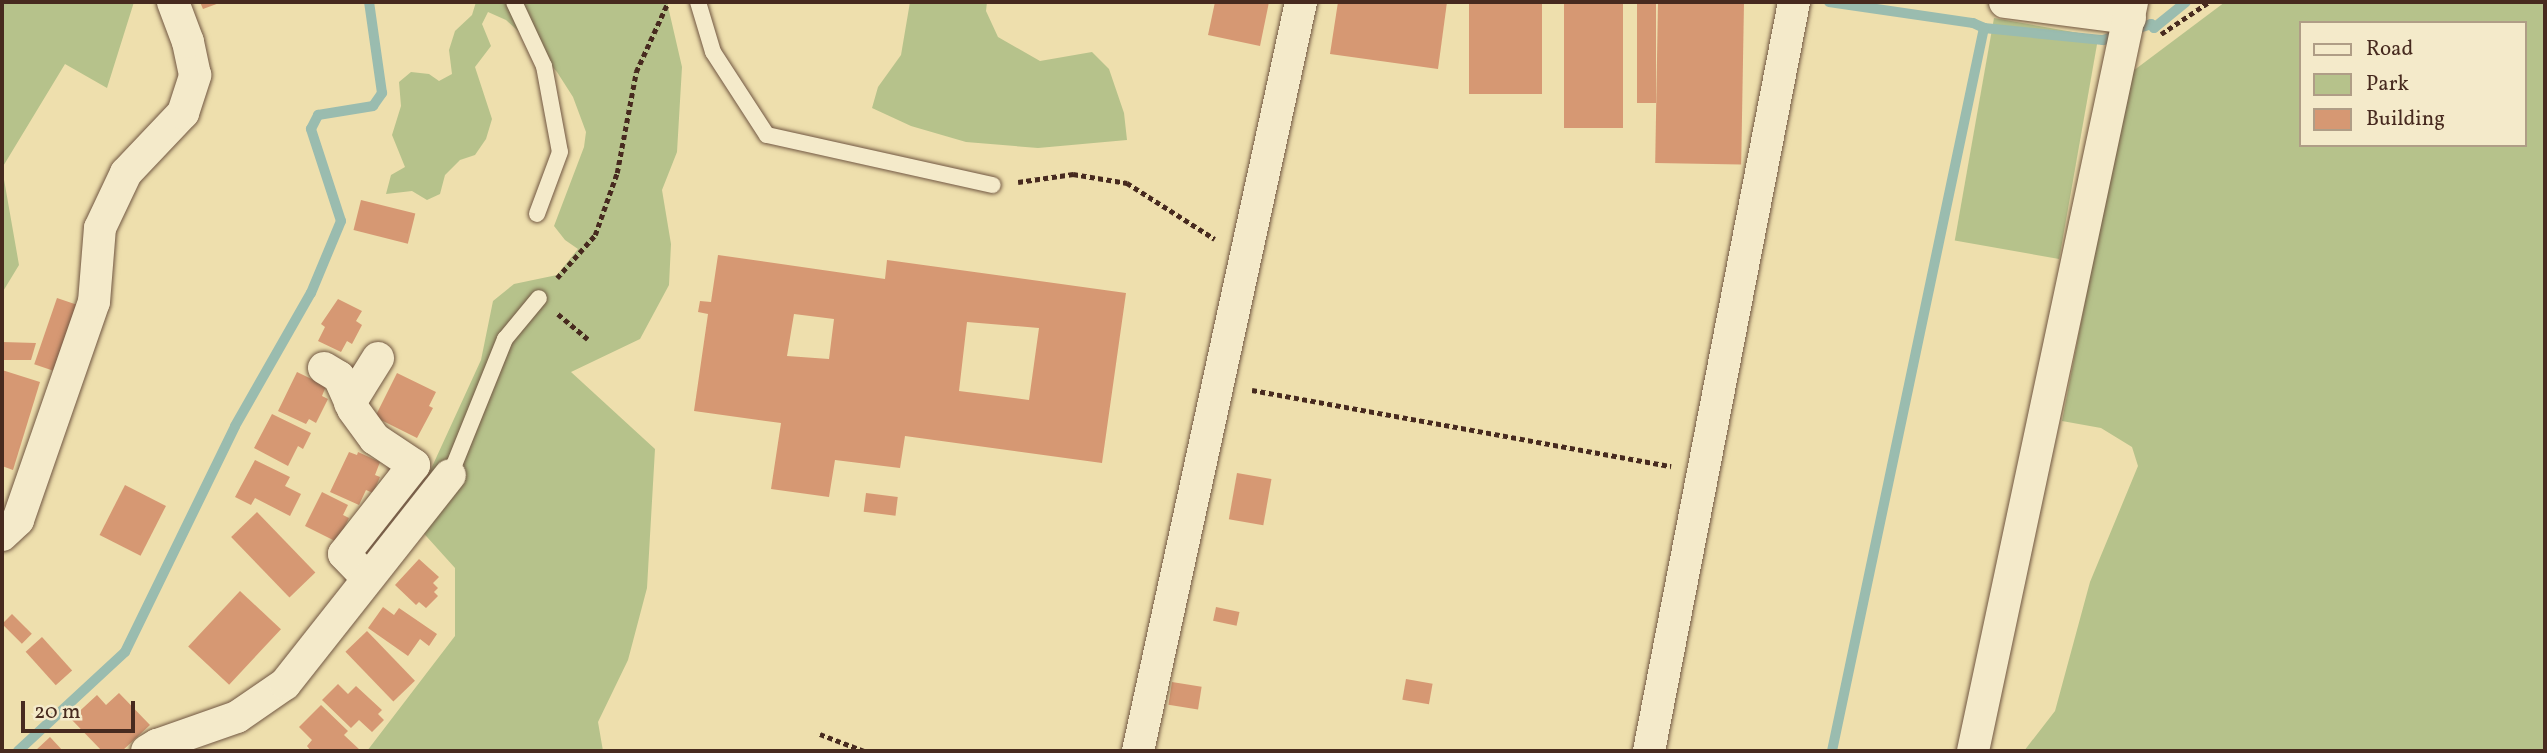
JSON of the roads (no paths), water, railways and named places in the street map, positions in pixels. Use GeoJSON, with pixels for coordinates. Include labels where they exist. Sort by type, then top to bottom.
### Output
{"type":"FeatureCollection","features":[{"type":"Feature","properties":{"kind":"street"},"geometry":{"type":"LineString","coordinates":[[2,535],[18,520],[94,302],[100,228],[126,173],[183,113],[195,75],[188,42],[173,2]]}},
{"type":"Feature","properties":{"kind":"street"},"geometry":{"type":"LineString","coordinates":[[1138,751],[1301,2]]}},
{"type":"Feature","properties":{"kind":"street"},"geometry":{"type":"LineString","coordinates":[[1649,751],[1794,2]]}},
{"type":"Feature","properties":{"kind":"street"},"geometry":{"type":"LineString","coordinates":[[1973,751],[2131,13],[2005,2]]}},
{"type":"Feature","properties":{"kind":"street"},"geometry":{"type":"LineString","coordinates":[[350,403],[378,358]]}},
{"type":"Feature","properties":{"kind":"street"},"geometry":{"type":"LineString","coordinates":[[324,368],[339,377],[350,403],[376,439],[414,465],[344,554],[367,578]]}},
{"type":"Feature","properties":{"kind":"street"},"geometry":{"type":"LineString","coordinates":[[147,751],[190,742],[237,717],[285,684],[450,475]]}},
{"type":"Feature","properties":{"kind":"lane"},"geometry":{"type":"LineString","coordinates":[[514,2],[544,66],[560,152],[537,214]]}},
{"type":"Feature","properties":{"kind":"lane"},"geometry":{"type":"LineString","coordinates":[[698,2],[713,52],[767,135],[993,185]]}},
{"type":"Feature","properties":{"kind":"lane"},"geometry":{"type":"LineString","coordinates":[[450,475],[505,339],[540,298]]}},
{"type":"Feature","properties":{"kind":"waterway"},"geometry":{"type":"LineString","coordinates":[[18,751],[125,652],[235,426],[311,293],[341,221],[311,129],[318,115],[373,106],[382,93],[369,2]]}},
{"type":"Feature","properties":{"kind":"waterway"},"geometry":{"type":"LineString","coordinates":[[1829,2],[1973,23],[1984,28],[2103,40],[2119,35]]}},
{"type":"Feature","properties":{"kind":"waterway"},"geometry":{"type":"LineString","coordinates":[[2139,28],[2151,24],[2154,28],[2186,2]]}},
{"type":"Feature","properties":{"kind":"waterway"},"geometry":{"type":"LineString","coordinates":[[1832,751],[1984,28]]}}]}
